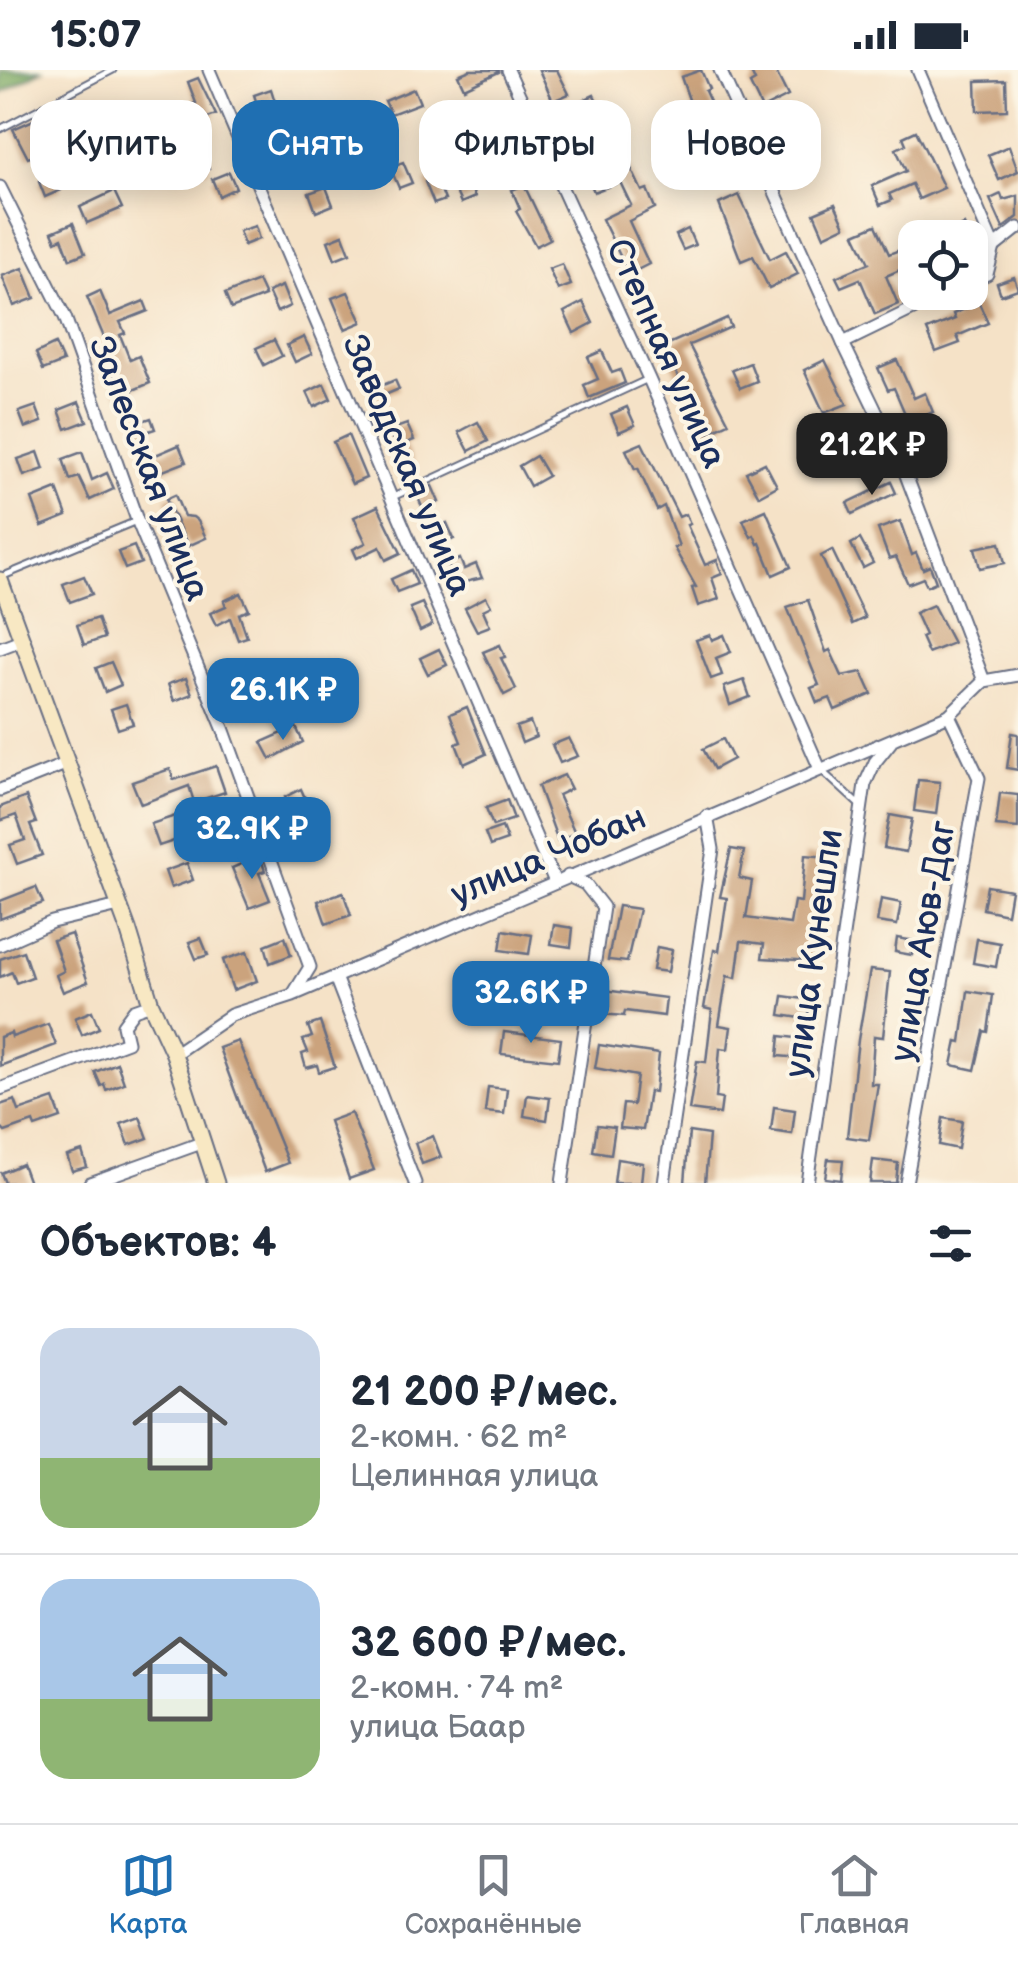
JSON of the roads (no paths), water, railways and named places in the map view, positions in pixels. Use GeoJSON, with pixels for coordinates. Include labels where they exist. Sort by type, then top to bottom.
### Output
{"type":"FeatureCollection","features":[{"type":"Feature","properties":{"kind":"main road"},"geometry":{"type":"LineString","coordinates":[[0,579],[151,1004],[174,1054],[216,1183]]}},
{"type":"Feature","properties":{"kind":"street","name":"Заводская улица"},"geometry":{"type":"LineString","coordinates":[[210,70],[555,882]]}},
{"type":"Feature","properties":{"kind":"street","name":"Степная улица"},"geometry":{"type":"LineString","coordinates":[[508,70],[820,769]]}},
{"type":"Feature","properties":{"kind":"street"},"geometry":{"type":"LineString","coordinates":[[720,70],[903,467],[984,680]]}},
{"type":"Feature","properties":{"kind":"street"},"geometry":{"type":"LineString","coordinates":[[918,70],[994,247]]}},
{"type":"Feature","properties":{"kind":"street","name":"Залесская улица"},"geometry":{"type":"LineString","coordinates":[[0,187],[64,317],[136,520],[224,728],[310,967],[293,995]]}},
{"type":"Feature","properties":{"kind":"street"},"geometry":{"type":"LineString","coordinates":[[988,270],[994,247],[1018,228]]}},
{"type":"Feature","properties":{"kind":"street"},"geometry":{"type":"LineString","coordinates":[[843,343],[911,310]]}},
{"type":"Feature","properties":{"kind":"street"},"geometry":{"type":"LineString","coordinates":[[0,648],[21,640]]}},
{"type":"Feature","properties":{"kind":"street"},"geometry":{"type":"LineString","coordinates":[[950,715],[984,680],[1018,675]]}},
{"type":"Feature","properties":{"kind":"street","name":"улица Чобан"},"geometry":{"type":"LineString","coordinates":[[174,1054],[231,1015],[293,995],[950,715]]}},
{"type":"Feature","properties":{"kind":"street","name":"улица Аюв-Даг"},"geometry":{"type":"LineString","coordinates":[[906,1183],[979,778],[950,715]]}},
{"type":"Feature","properties":{"kind":"street","name":"улица Кунешли"},"geometry":{"type":"LineString","coordinates":[[807,1183],[865,784],[875,762],[894,739]]}},
{"type":"Feature","properties":{"kind":"street"},"geometry":{"type":"LineString","coordinates":[[0,790],[68,764]]}},
{"type":"Feature","properties":{"kind":"street"},"geometry":{"type":"LineString","coordinates":[[664,1183],[713,849],[708,816]]}},
{"type":"Feature","properties":{"kind":"street"},"geometry":{"type":"LineString","coordinates":[[562,1183],[603,907],[585,884],[568,876]]}},
{"type":"Feature","properties":{"kind":"street"},"geometry":{"type":"LineString","coordinates":[[0,945],[52,922],[119,906]]}},
{"type":"Feature","properties":{"kind":"street"},"geometry":{"type":"LineString","coordinates":[[334,977],[415,1183]]}},
{"type":"Feature","properties":{"kind":"street"},"geometry":{"type":"LineString","coordinates":[[0,1089],[128,1042],[123,1025],[134,1010],[151,1004]]}},
{"type":"Feature","properties":{"kind":"street"},"geometry":{"type":"LineString","coordinates":[[90,1183],[204,1142]]}},
{"type":"Feature","properties":{"kind":"lane"},"geometry":{"type":"LineString","coordinates":[[0,129],[113,70]]}},
{"type":"Feature","properties":{"kind":"lane"},"geometry":{"type":"LineString","coordinates":[[392,498],[649,379]]}},
{"type":"Feature","properties":{"kind":"lane"},"geometry":{"type":"LineString","coordinates":[[0,579],[136,520]]}},
{"type":"Feature","properties":{"kind":"lane"},"geometry":{"type":"LineString","coordinates":[[820,769],[862,808]]}}]}
